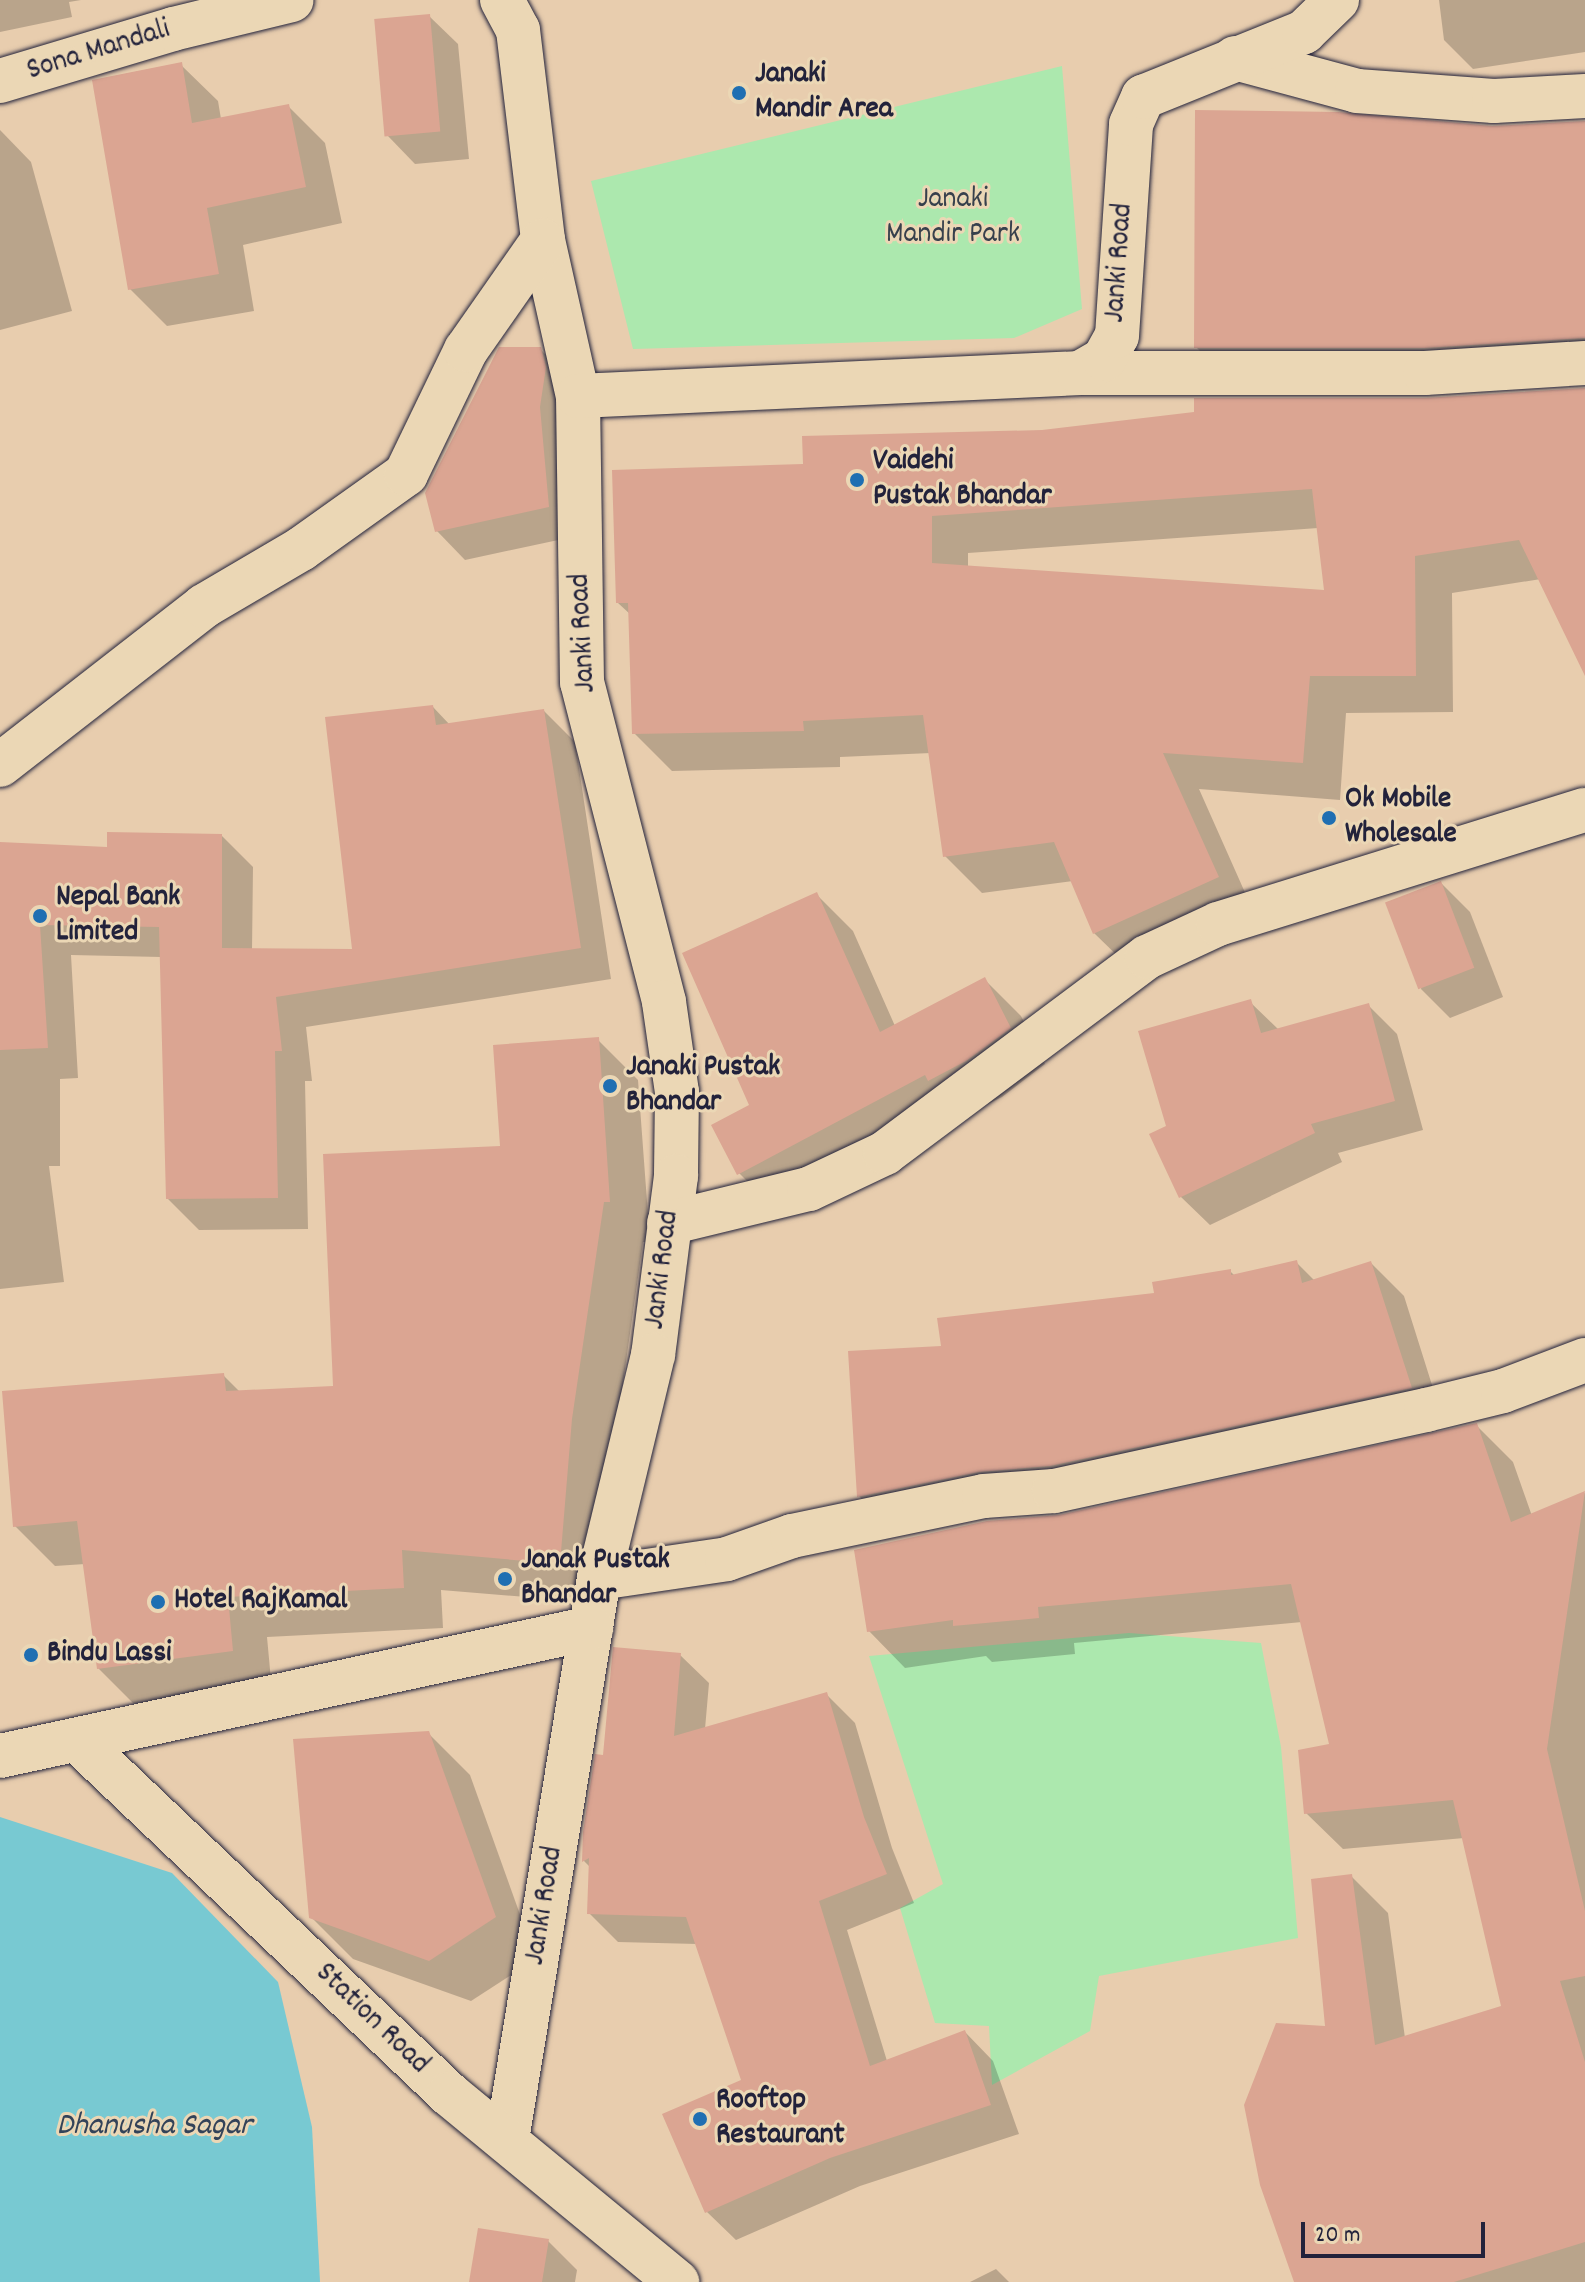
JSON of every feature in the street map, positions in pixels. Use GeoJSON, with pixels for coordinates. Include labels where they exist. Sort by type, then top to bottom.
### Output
{"type":"FeatureCollection","features":[{"type":"Feature","properties":{"kind":"street","name":"Sona Mandali"},"geometry":{"type":"LineString","coordinates":[[0,81],[173,29],[292,0]]}},
{"type":"Feature","properties":{"kind":"street","name":"Janki Road"},"geometry":{"type":"LineString","coordinates":[[502,0],[518,30],[543,240],[578,396],[582,682],[664,1002],[677,1092],[676,1176],[653,1355],[599,1578],[507,2140]]}},
{"type":"Feature","properties":{"kind":"street","name":"Janki Road"},"geometry":{"type":"LineString","coordinates":[[1080,373],[1104,359],[1117,336],[1131,124],[1143,97],[1304,32],[1337,0]]}},
{"type":"Feature","properties":{"kind":"street"},"geometry":{"type":"LineString","coordinates":[[1235,58],[1357,91],[1494,101],[1585,96]]}},
{"type":"Feature","properties":{"kind":"street"},"geometry":{"type":"LineString","coordinates":[[0,765],[204,606],[301,549],[406,474],[466,350],[543,240]]}},
{"type":"Feature","properties":{"kind":"street"},"geometry":{"type":"LineString","coordinates":[[578,396],[1080,373],[1425,373],[1585,363]]}},
{"type":"Feature","properties":{"kind":"street"},"geometry":{"type":"LineString","coordinates":[[669,1223],[809,1189],[885,1153],[1147,957],[1218,924],[1585,810]]}},
{"type":"Feature","properties":{"kind":"street"},"geometry":{"type":"LineString","coordinates":[[599,1578],[727,1559],[792,1536],[984,1496],[1054,1491],[1426,1410],[1503,1391],[1585,1360]]}},
{"type":"Feature","properties":{"kind":"street"},"geometry":{"type":"LineString","coordinates":[[0,1756],[79,1742],[591,1628]]}},
{"type":"Feature","properties":{"kind":"street","name":"Station Road"},"geometry":{"type":"LineString","coordinates":[[79,1742],[449,2094],[677,2282]]}},
{"type":"Feature","properties":{"kind":"green space","name":"Janaki Mandir Park"},"geometry":{"type":"Polygon","coordinates":[[[1062,66],[1082,309],[1014,338],[633,349],[591,181],[1062,66]]]}},
{"type":"Feature","properties":{"kind":"green space"},"geometry":{"type":"Polygon","coordinates":[[[1129,1633],[1261,1643],[1281,1747],[1298,1938],[1099,1976],[1090,2031],[992,2085],[989,2026],[935,2023],[900,1908],[943,1884],[869,1656],[1129,1633]]]}},
{"type":"Feature","properties":{"kind":"water","name":"Dhanusha Sagar"},"geometry":{"type":"Polygon","coordinates":[[[0,1817],[172,1873],[278,1982],[312,2127],[320,2282],[0,2282],[0,1817]]]}},
{"type":"Feature","properties":{"kind":"building"},"geometry":{"type":"Polygon","coordinates":[[[430,14],[440,132],[384,136],[374,19],[430,14]]]}},
{"type":"Feature","properties":{"kind":"building"},"geometry":{"type":"Polygon","coordinates":[[[182,62],[192,123],[289,104],[306,187],[207,208],[219,274],[128,290],[92,80],[182,62]]]}},
{"type":"Feature","properties":{"kind":"building"},"geometry":{"type":"Polygon","coordinates":[[[1195,110],[1338,112],[1492,126],[1585,121],[1585,338],[1424,348],[1194,348],[1195,110]]]}},
{"type":"Feature","properties":{"kind":"building"},"geometry":{"type":"Polygon","coordinates":[[[499,347],[541,347],[546,367],[540,407],[549,507],[435,532],[425,493],[499,347]]]}},
{"type":"Feature","properties":{"kind":"building"},"geometry":{"type":"Polygon","coordinates":[[[1585,388],[1585,676],[1519,540],[1415,556],[1416,676],[1310,676],[1303,763],[1163,753],[1219,877],[1093,934],[1054,842],[943,857],[923,715],[803,721],[804,731],[632,734],[628,603],[616,603],[612,470],[803,464],[802,436],[1042,430],[1194,412],[1194,398],[1425,398],[1585,388]],[[1312,489],[932,516],[932,563],[1324,590],[1312,489]]]}},
{"type":"Feature","properties":{"kind":"building"},"geometry":{"type":"Polygon","coordinates":[[[433,705],[436,725],[544,709],[581,948],[276,997],[282,1051],[275,1051],[278,1198],[166,1199],[159,927],[40,925],[48,1048],[0,1050],[0,842],[107,847],[107,832],[222,834],[222,948],[352,949],[325,717],[433,705]]]}},
{"type":"Feature","properties":{"kind":"building"},"geometry":{"type":"Polygon","coordinates":[[[1441,881],[1474,968],[1418,989],[1385,903],[1441,881]]]}},
{"type":"Feature","properties":{"kind":"building"},"geometry":{"type":"Polygon","coordinates":[[[817,892],[880,1032],[985,977],[1011,1028],[966,1061],[928,1081],[925,1075],[737,1175],[711,1125],[749,1105],[682,953],[817,892]]]}},
{"type":"Feature","properties":{"kind":"building"},"geometry":{"type":"Polygon","coordinates":[[[1251,999],[1261,1033],[1369,1003],[1395,1101],[1311,1124],[1315,1133],[1179,1198],[1149,1134],[1166,1126],[1138,1031],[1251,999]]]}},
{"type":"Feature","properties":{"kind":"building"},"geometry":{"type":"Polygon","coordinates":[[[599,1037],[610,1202],[604,1202],[572,1419],[560,1564],[402,1550],[404,1588],[228,1597],[233,1651],[97,1669],[77,1521],[13,1527],[2,1391],[224,1373],[226,1391],[333,1386],[323,1154],[500,1146],[493,1045],[599,1037]]]}},
{"type":"Feature","properties":{"kind":"building"},"geometry":{"type":"Polygon","coordinates":[[[1297,1260],[1302,1283],[1371,1261],[1412,1388],[1050,1466],[979,1472],[857,1497],[848,1351],[941,1346],[937,1318],[1154,1293],[1152,1282],[1231,1269],[1231,1275],[1297,1260]]]}},
{"type":"Feature","properties":{"kind":"building"},"geometry":{"type":"Polygon","coordinates":[[[1477,1423],[1511,1522],[1585,1491],[1547,1749],[1585,1911],[1585,1976],[1560,1981],[1585,2062],[1585,2242],[1454,2282],[1294,2282],[1260,2185],[1244,2105],[1276,2023],[1325,2026],[1311,1879],[1352,1874],[1375,2045],[1501,2006],[1453,1800],[1304,1814],[1298,1750],[1329,1744],[1291,1584],[1038,1607],[1039,1618],[953,1626],[953,1620],[867,1632],[854,1550],[987,1521],[1059,1515],[1477,1423]]]}},
{"type":"Feature","properties":{"kind":"building"},"geometry":{"type":"Polygon","coordinates":[[[613,1647],[681,1653],[674,1736],[827,1692],[864,1817],[887,1874],[819,1901],[870,2066],[965,2030],[991,2105],[830,2158],[705,2213],[662,2114],[741,2080],[686,1917],[587,1914],[589,1858],[582,1862],[583,1832],[595,1754],[603,1755],[613,1647]]]}},
{"type":"Feature","properties":{"kind":"building"},"geometry":{"type":"Polygon","coordinates":[[[429,1731],[496,1917],[429,1961],[309,1918],[293,1739],[429,1731]]]}},
{"type":"Feature","properties":{"kind":"building"},"geometry":{"type":"Polygon","coordinates":[[[478,2228],[549,2239],[542,2282],[469,2282],[478,2228]]]}},
{"type":"Feature","properties":{"kind":"place","name":"Janaki Mandir Area"},"geometry":{"type":"Point","coordinates":[739,93]}},
{"type":"Feature","properties":{"kind":"place","name":"Vaidehi Pustak Bhandar"},"geometry":{"type":"Point","coordinates":[857,480]}},
{"type":"Feature","properties":{"kind":"place","name":"Ok Mobile Wholesale"},"geometry":{"type":"Point","coordinates":[1329,818]}},
{"type":"Feature","properties":{"kind":"place","name":"Nepal Bank Limited"},"geometry":{"type":"Point","coordinates":[40,916]}},
{"type":"Feature","properties":{"kind":"place","name":"Janaki Pustak Bhandar"},"geometry":{"type":"Point","coordinates":[610,1086]}},
{"type":"Feature","properties":{"kind":"place","name":"Janak Pustak Bhandar"},"geometry":{"type":"Point","coordinates":[505,1579]}},
{"type":"Feature","properties":{"kind":"place","name":"Hotel RajKamal"},"geometry":{"type":"Point","coordinates":[158,1602]}},
{"type":"Feature","properties":{"kind":"place","name":"Bindu Lassi"},"geometry":{"type":"Point","coordinates":[31,1655]}},
{"type":"Feature","properties":{"kind":"place","name":"Rooftop Restaurant"},"geometry":{"type":"Point","coordinates":[700,2119]}}]}
